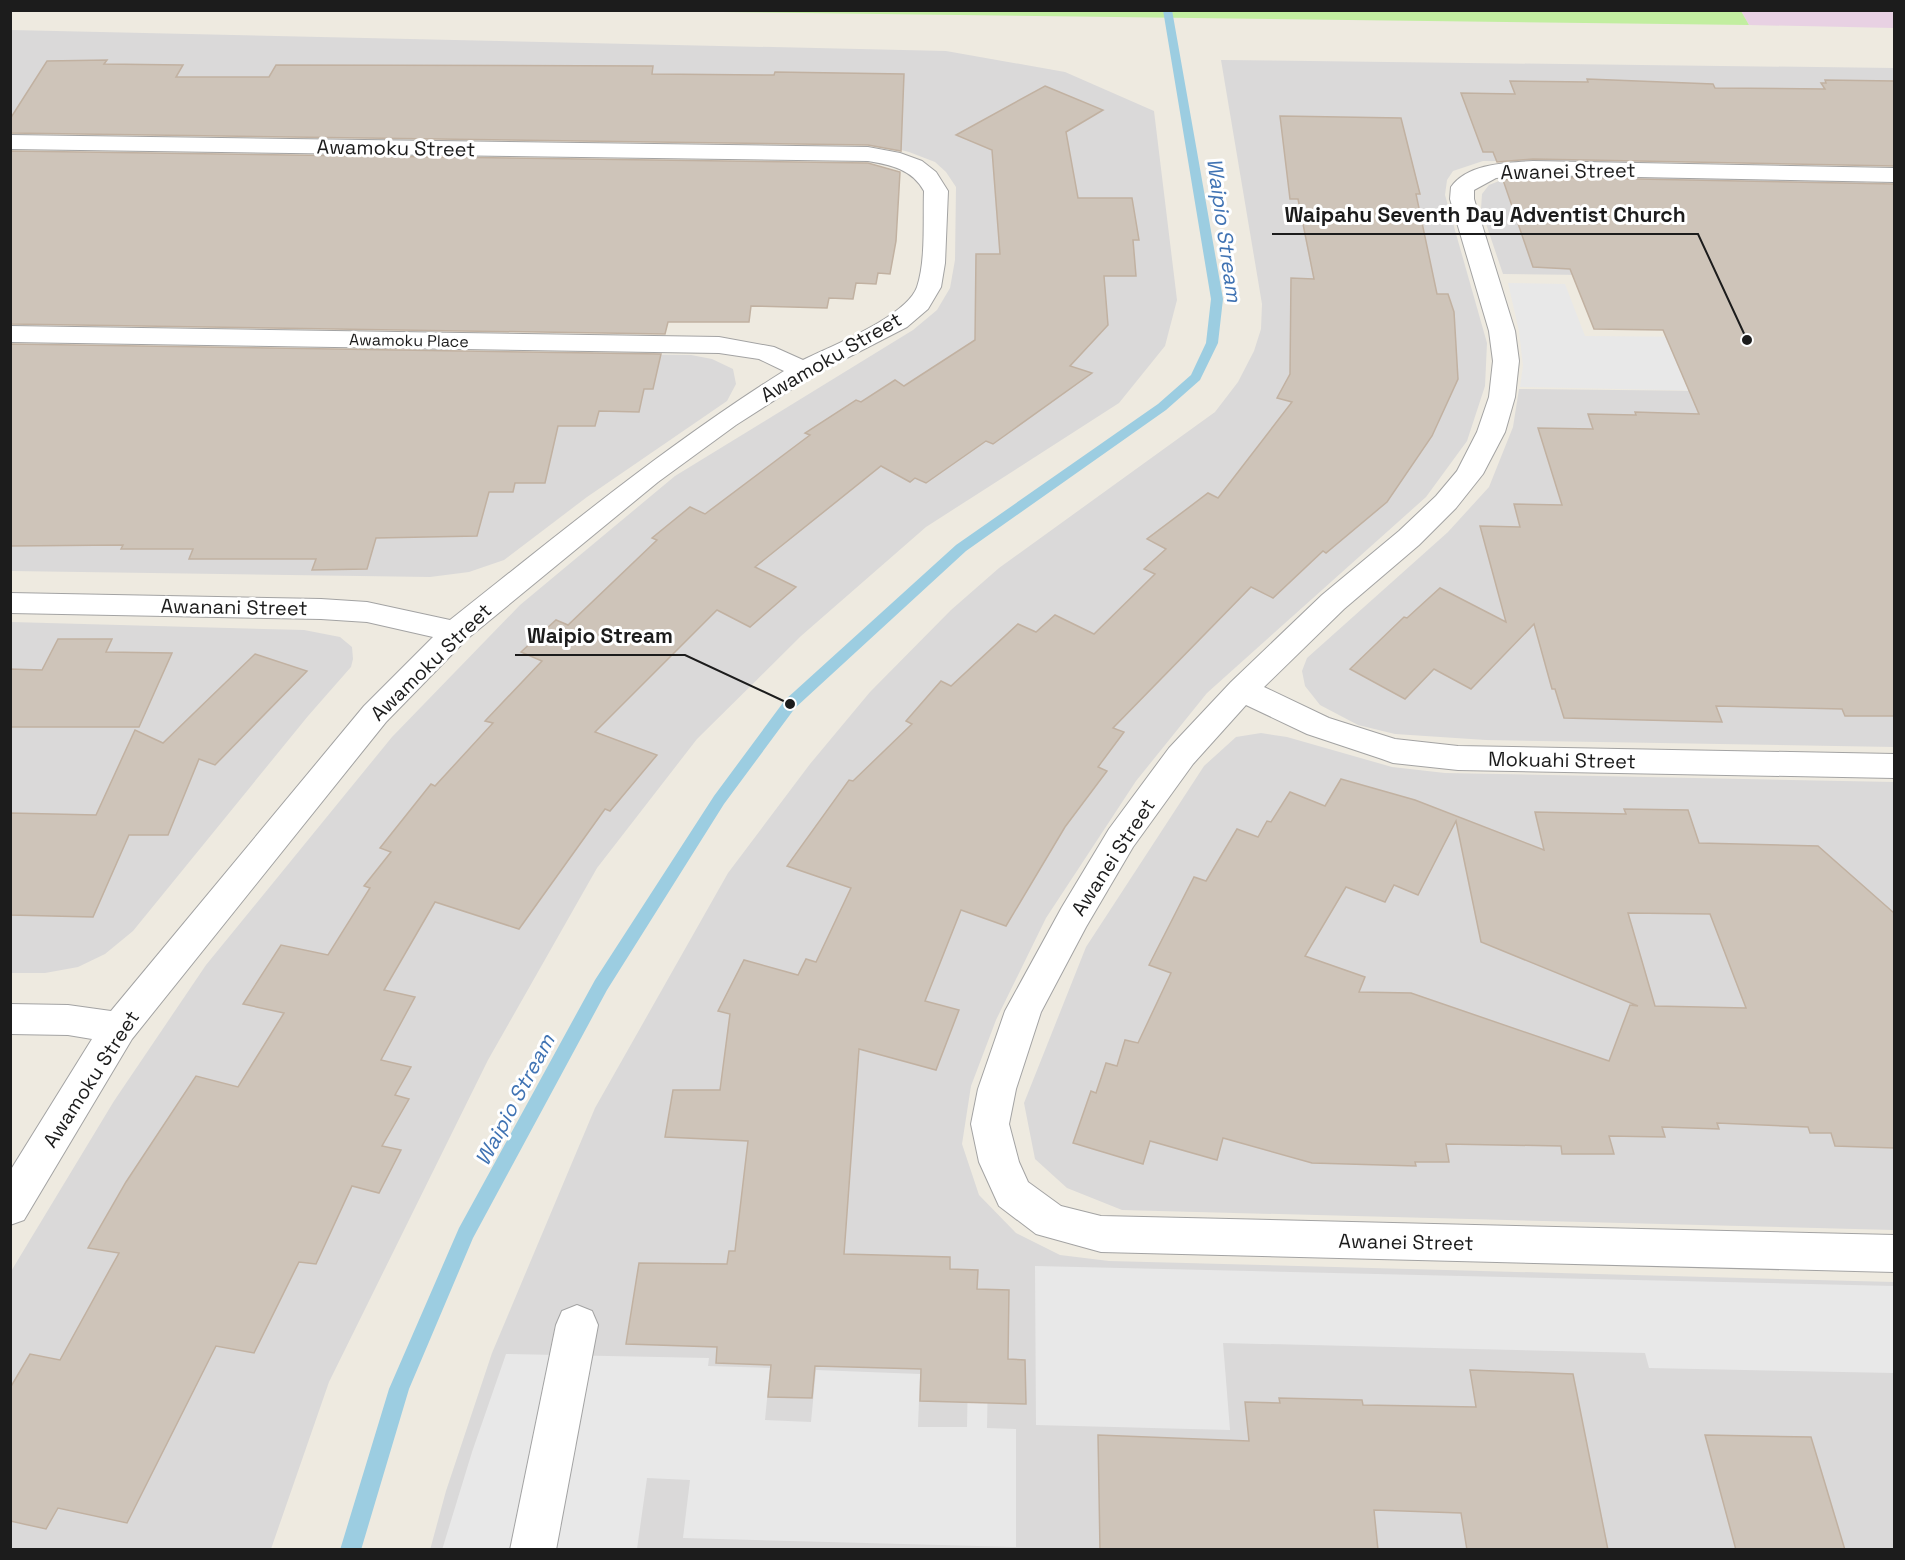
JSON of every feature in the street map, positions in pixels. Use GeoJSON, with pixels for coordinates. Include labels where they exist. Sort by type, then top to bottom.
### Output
{"type":"FeatureCollection","features":[{"type":"Feature","properties":{"kind":"street","name":"Awamoku Street"},"geometry":{"type":"LineString","coordinates":[[10,142],[868,154],[892,158],[914,166],[928,177],[936,191],[933,263],[929,287],[919,304],[898,322],[803,370],[726,419],[648,476],[456,632],[375,714],[119,1028],[10,1207]]}},
{"type":"Feature","properties":{"kind":"street","name":"Awanei Street"},"geometry":{"type":"LineString","coordinates":[[1894,175],[1533,168],[1501,170],[1477,175],[1463,187],[1462,199],[1502,332],[1506,361],[1502,397],[1491,432],[1469,474],[1446,502],[1409,538],[1333,602],[1242,690],[1181,756],[1120,838],[1023,1011],[997,1089],[990,1124],[999,1162],[1013,1194],[1050,1221],[1101,1234],[1894,1254]]}},
{"type":"Feature","properties":{"kind":"street","name":"Awamoku Place"},"geometry":{"type":"LineString","coordinates":[[10,334],[719,345],[765,352],[803,370]]}},
{"type":"Feature","properties":{"kind":"street","name":"Awanani Street"},"geometry":{"type":"LineString","coordinates":[[10,603],[321,609],[367,612],[456,632]]}},
{"type":"Feature","properties":{"kind":"street","name":"Mokuahi Street"},"geometry":{"type":"LineString","coordinates":[[1242,690],[1318,726],[1393,751],[1458,758],[1894,766]]}},
{"type":"Feature","properties":{"kind":"street"},"geometry":{"type":"LineString","coordinates":[[10,1019],[68,1020],[119,1028]]}},
{"type":"Feature","properties":{"kind":"street"},"geometry":{"type":"LineString","coordinates":[[533,1550],[576,1325]]}},
{"type":"Feature","properties":{"kind":"shaded area"},"geometry":{"type":"Polygon","coordinates":[[[1741,11],[1894,11],[1894,28],[1749,25],[1741,11]]]}},
{"type":"Feature","properties":{"kind":"shaded area"},"geometry":{"type":"Polygon","coordinates":[[[11,30],[946,51],[1065,72],[1154,111],[1177,300],[1165,346],[1119,403],[926,527],[801,636],[697,739],[597,868],[488,1060],[329,1382],[271,1549],[11,1549],[10,1273],[114,1101],[206,965],[392,737],[520,605],[675,476],[913,330],[937,310],[950,288],[955,260],[956,187],[946,172],[935,162],[909,152],[886,146],[839,143],[11,133],[11,30]]]}},
{"type":"Feature","properties":{"kind":"shaded area"},"geometry":{"type":"Polygon","coordinates":[[[1221,60],[1894,68],[1894,163],[1483,161],[1453,171],[1447,180],[1445,195],[1487,343],[1485,386],[1467,441],[1426,497],[1207,693],[1136,781],[1046,918],[996,1020],[971,1086],[962,1144],[979,1195],[1016,1233],[1060,1255],[1109,1261],[1894,1282],[1894,1549],[430,1550],[446,1491],[492,1353],[595,1108],[728,873],[810,764],[870,692],[951,610],[999,568],[1215,412],[1238,382],[1254,351],[1261,329],[1262,304],[1221,60]]]}},
{"type":"Feature","properties":{"kind":"shaded area"},"geometry":{"type":"Polygon","coordinates":[[[1530,175],[1832,179],[1863,182],[1894,193],[1894,747],[1486,740],[1395,734],[1358,725],[1320,705],[1305,686],[1302,671],[1307,658],[1448,532],[1489,487],[1513,427],[1519,389],[1807,392],[1748,277],[1503,274],[1481,209],[1482,194],[1489,185],[1509,177],[1530,175]]]}},
{"type":"Feature","properties":{"kind":"shaded area"},"geometry":{"type":"Polygon","coordinates":[[[1508,283],[1565,284],[1585,336],[1703,337],[1715,391],[1520,387],[1523,366],[1519,331],[1508,283]]]}},
{"type":"Feature","properties":{"kind":"shaded area"},"geometry":{"type":"Polygon","coordinates":[[[11,347],[691,355],[712,359],[733,369],[736,384],[727,401],[587,497],[504,560],[469,572],[430,577],[11,571],[11,347]]]}},
{"type":"Feature","properties":{"kind":"shaded area"},"geometry":{"type":"Polygon","coordinates":[[[11,622],[304,630],[340,637],[352,647],[351,667],[308,716],[133,931],[105,954],[78,967],[45,973],[11,973],[11,622]]]}},
{"type":"Feature","properties":{"kind":"shaded area"},"geometry":{"type":"Polygon","coordinates":[[[1261,733],[1287,737],[1392,767],[1445,773],[1894,782],[1894,1230],[1122,1210],[1067,1188],[1035,1159],[1024,1103],[1086,947],[1204,766],[1236,737],[1261,733]]]}},
{"type":"Feature","properties":{"kind":"shaded area"},"geometry":{"type":"Polygon","coordinates":[[[1035,1266],[1894,1286],[1894,1373],[1649,1368],[1645,1353],[1223,1343],[1230,1430],[1036,1425],[1035,1266]]]}},
{"type":"Feature","properties":{"kind":"shaded area"},"geometry":{"type":"Polygon","coordinates":[[[506,1354],[709,1358],[708,1366],[770,1368],[765,1420],[811,1422],[816,1370],[920,1374],[918,1427],[967,1427],[968,1372],[988,1372],[987,1428],[1016,1429],[1016,1547],[683,1538],[690,1480],[647,1478],[637,1549],[442,1550],[472,1452],[506,1354]]]}},
{"type":"Feature","properties":{"kind":"green space"},"geometry":{"type":"Polygon","coordinates":[[[1741,10],[1749,25],[638,11],[1741,10]]]}},
{"type":"Feature","properties":{"kind":"building"},"geometry":{"type":"Polygon","coordinates":[[[107,60],[104,64],[183,65],[176,77],[269,77],[276,65],[653,66],[652,74],[774,75],[775,72],[904,74],[901,151],[868,145],[10,133],[10,119],[47,61],[107,60]]]}},
{"type":"Feature","properties":{"kind":"building"},"geometry":{"type":"Polygon","coordinates":[[[1587,79],[1713,84],[1715,88],[1825,89],[1821,83],[1826,83],[1825,80],[1894,81],[1894,166],[1533,159],[1497,162],[1493,152],[1483,152],[1461,93],[1515,94],[1510,81],[1588,82],[1587,79]]]}},
{"type":"Feature","properties":{"kind":"building"},"geometry":{"type":"Polygon","coordinates":[[[1045,86],[1103,110],[1066,132],[1078,198],[1132,198],[1139,240],[1133,240],[1136,276],[1104,276],[1108,325],[1070,366],[1092,373],[993,444],[986,441],[926,483],[915,478],[910,482],[881,466],[755,567],[796,587],[750,627],[717,610],[595,732],[657,755],[610,811],[605,809],[519,929],[435,902],[384,990],[415,997],[381,1060],[411,1067],[395,1095],[409,1099],[382,1146],[401,1150],[379,1193],[352,1186],[316,1264],[299,1262],[254,1353],[216,1346],[127,1523],[58,1508],[46,1529],[10,1521],[10,1388],[30,1354],[60,1360],[119,1253],[88,1248],[126,1182],[196,1076],[238,1087],[284,1013],[243,1004],[281,945],[328,955],[370,888],[364,886],[391,852],[380,848],[431,784],[435,786],[493,723],[485,721],[542,661],[521,652],[556,620],[568,625],[657,540],[652,538],[690,507],[705,514],[810,435],[805,433],[856,400],[861,402],[895,380],[904,386],[975,340],[976,254],[1000,254],[992,150],[956,135],[1045,86]]]}},
{"type":"Feature","properties":{"kind":"building"},"geometry":{"type":"Polygon","coordinates":[[[1280,116],[1401,118],[1420,194],[1416,194],[1437,294],[1448,294],[1454,312],[1458,379],[1432,436],[1387,502],[1326,553],[1323,551],[1273,598],[1251,587],[1113,728],[1124,732],[1098,767],[1107,771],[1065,827],[1006,926],[961,910],[925,1001],[959,1010],[936,1070],[859,1049],[844,1254],[950,1257],[950,1269],[978,1270],[977,1289],[1009,1290],[1008,1359],[1025,1360],[1026,1404],[920,1401],[921,1369],[815,1366],[812,1398],[768,1397],[771,1365],[716,1363],[717,1347],[626,1344],[639,1263],[727,1264],[729,1251],[735,1251],[748,1141],[665,1137],[673,1090],[720,1090],[730,1014],[718,1011],[744,960],[798,975],[806,959],[816,962],[851,888],[787,866],[849,780],[853,781],[912,724],[906,721],[941,681],[951,686],[1018,624],[1036,632],[1055,615],[1094,634],[1155,574],[1144,569],[1166,549],[1147,539],[1208,493],[1218,498],[1292,402],[1277,398],[1290,374],[1291,278],[1314,279],[1298,199],[1290,199],[1280,116]]]}},
{"type":"Feature","properties":{"kind":"building"},"geometry":{"type":"Polygon","coordinates":[[[10,151],[868,163],[900,172],[896,241],[890,274],[878,273],[876,284],[856,283],[853,299],[829,298],[827,308],[751,306],[749,322],[668,322],[665,334],[10,324],[10,151]]]}},
{"type":"Feature","properties":{"kind":"building"},"geometry":{"type":"Polygon","coordinates":[[[1533,177],[1894,184],[1894,716],[1845,716],[1842,709],[1716,706],[1722,722],[1564,718],[1555,689],[1552,689],[1534,624],[1471,689],[1434,669],[1405,699],[1350,669],[1404,617],[1407,618],[1440,588],[1506,622],[1480,526],[1520,527],[1514,504],[1562,505],[1538,428],[1593,429],[1588,414],[1636,415],[1635,412],[1699,414],[1663,330],[1594,329],[1570,269],[1533,267],[1503,180],[1533,177]]]}},
{"type":"Feature","properties":{"kind":"building"},"geometry":{"type":"Polygon","coordinates":[[[10,344],[661,354],[653,389],[644,389],[639,412],[599,411],[595,426],[558,426],[545,483],[515,483],[513,492],[489,492],[477,536],[376,538],[367,569],[312,570],[316,559],[189,559],[193,549],[121,549],[123,545],[10,546],[10,344]]]}},
{"type":"Feature","properties":{"kind":"building"},"geometry":{"type":"Polygon","coordinates":[[[58,639],[112,639],[106,652],[172,653],[139,727],[10,727],[10,669],[42,670],[58,639]]]}},
{"type":"Feature","properties":{"kind":"building"},"geometry":{"type":"Polygon","coordinates":[[[255,654],[307,671],[215,765],[199,759],[168,835],[129,835],[93,917],[10,915],[10,813],[96,815],[135,730],[163,743],[255,654]]]}},
{"type":"Feature","properties":{"kind":"building"},"geometry":{"type":"Polygon","coordinates":[[[1341,779],[1415,800],[1544,850],[1535,812],[1626,814],[1624,809],[1688,810],[1699,843],[1818,846],[1894,913],[1894,1148],[1835,1146],[1831,1133],[1810,1133],[1808,1127],[1717,1123],[1719,1129],[1662,1127],[1665,1137],[1609,1136],[1614,1154],[1562,1154],[1561,1146],[1446,1144],[1449,1162],[1415,1162],[1416,1166],[1312,1163],[1223,1138],[1217,1160],[1150,1141],[1143,1164],[1073,1143],[1091,1091],[1096,1093],[1106,1063],[1117,1066],[1125,1040],[1138,1043],[1171,973],[1149,965],[1194,877],[1206,881],[1237,829],[1258,837],[1267,821],[1271,822],[1290,792],[1325,806],[1341,779]],[[1456,821],[1418,895],[1394,885],[1385,902],[1346,887],[1305,956],[1365,977],[1359,992],[1411,993],[1609,1061],[1630,1005],[1638,1006],[1481,942],[1456,821]],[[1628,913],[1655,1006],[1746,1008],[1710,914],[1628,913]]]}},
{"type":"Feature","properties":{"kind":"building"},"geometry":{"type":"Polygon","coordinates":[[[1470,1370],[1573,1374],[1608,1550],[1467,1550],[1461,1513],[1374,1510],[1378,1550],[1100,1550],[1098,1435],[1249,1441],[1245,1402],[1280,1403],[1279,1398],[1362,1400],[1363,1405],[1476,1407],[1470,1370]]]}},
{"type":"Feature","properties":{"kind":"building"},"geometry":{"type":"Polygon","coordinates":[[[1705,1435],[1811,1437],[1845,1550],[1736,1550],[1705,1435]]]}},
{"type":"Feature","properties":{"kind":"waterway","name":"Waipio Stream"},"geometry":{"type":"LineString","coordinates":[[350,1550],[399,1389],[466,1234],[601,985],[719,800],[790,704],[961,548],[1162,407],[1196,377],[1212,343],[1217,299],[1167,10]]}},
{"type":"Feature","properties":{"kind":"place","name":"Waipahu Seventh Day Adventist Church"},"geometry":{"type":"Point","coordinates":[1747,340]}},
{"type":"Feature","properties":{"kind":"place","name":"Waipio Stream"},"geometry":{"type":"Point","coordinates":[790,704]}}]}
